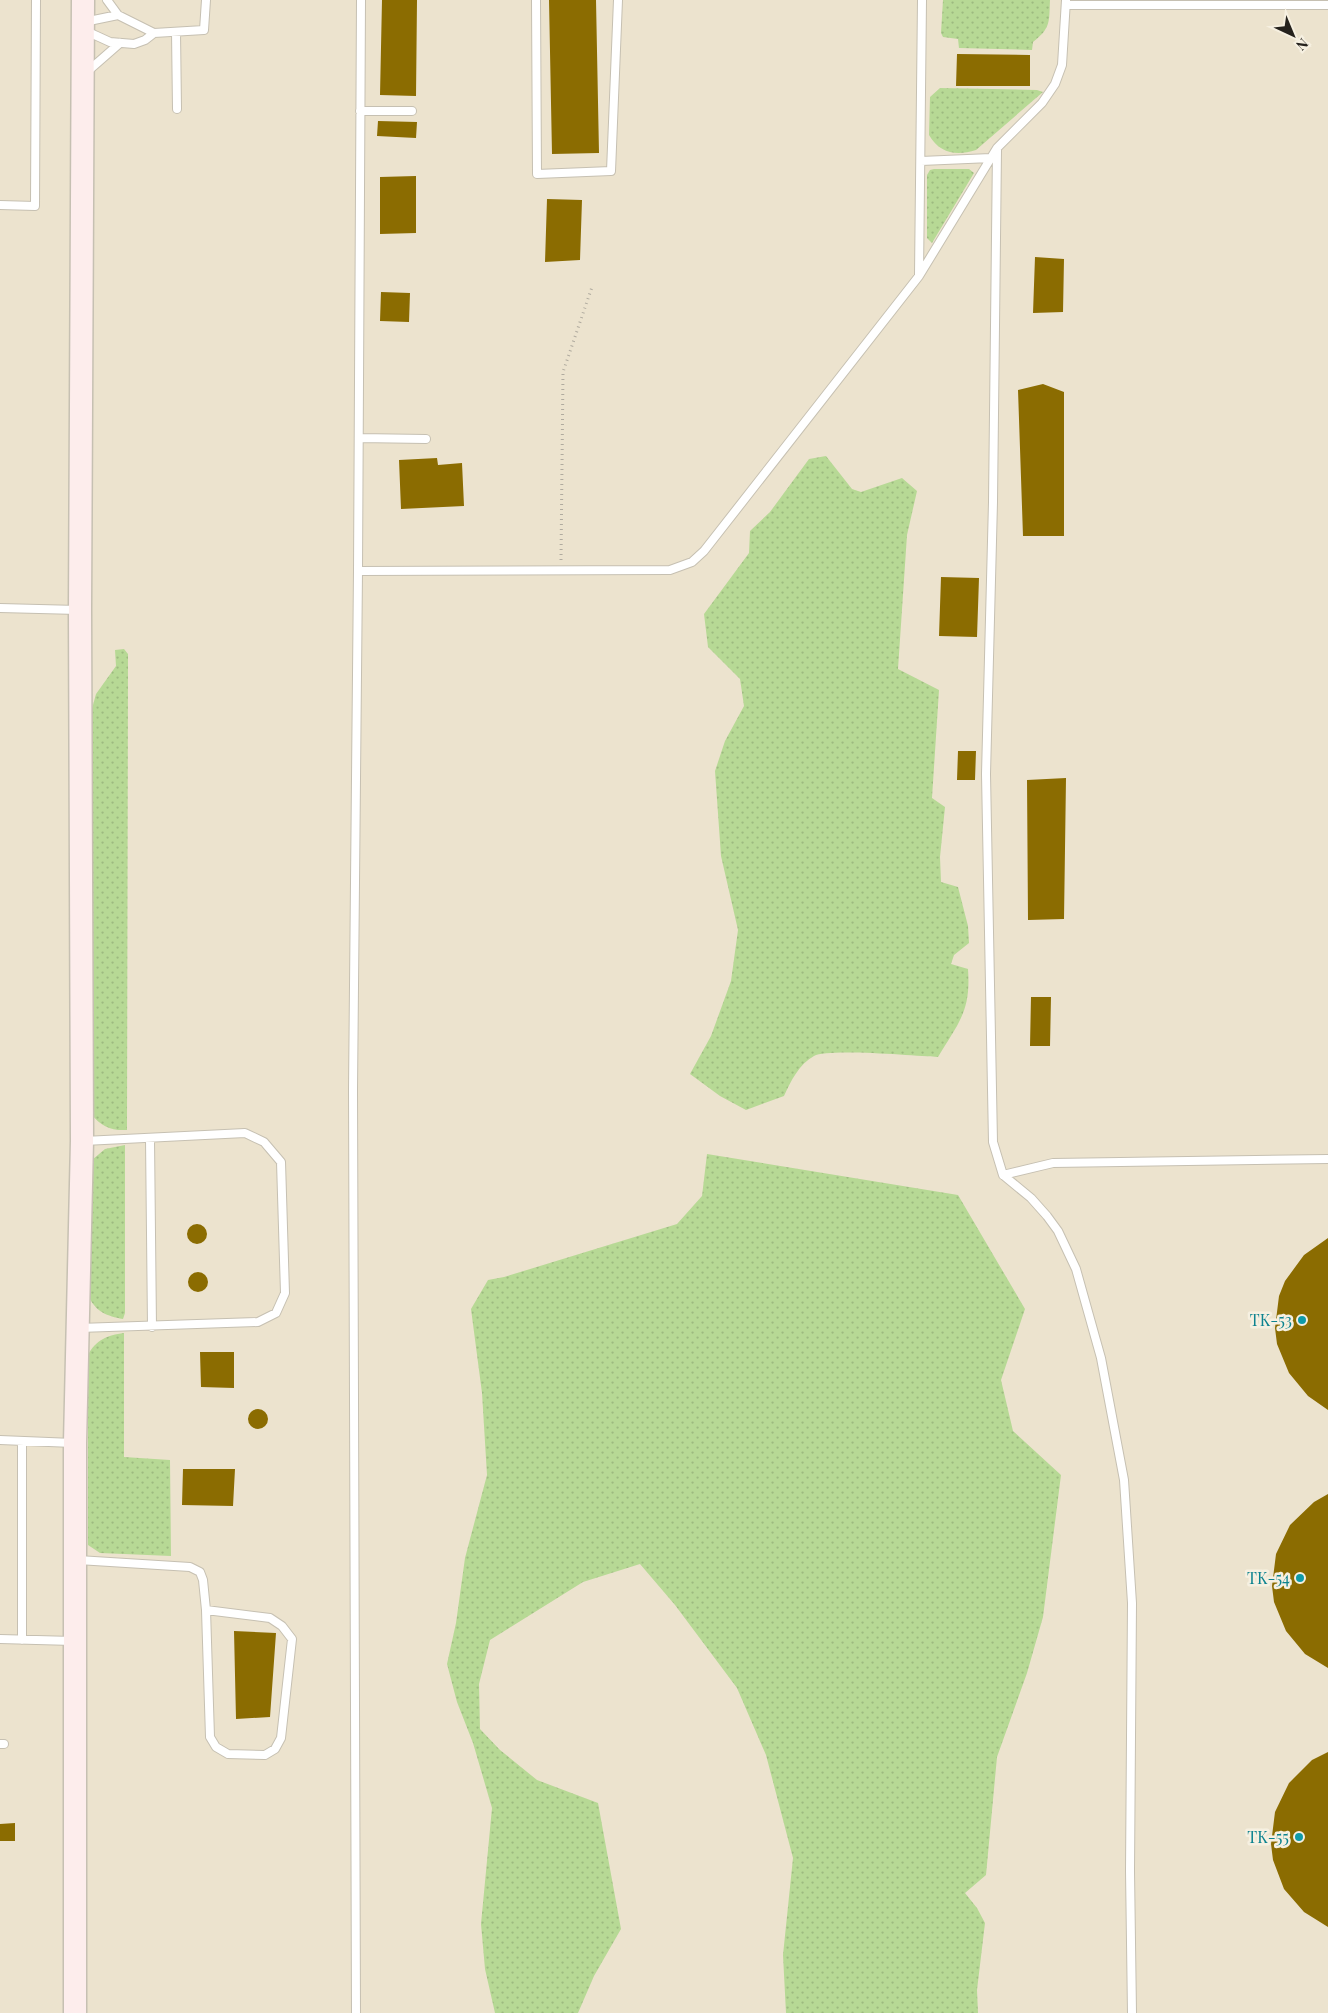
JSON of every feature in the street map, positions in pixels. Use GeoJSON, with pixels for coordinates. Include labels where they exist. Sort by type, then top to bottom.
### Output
{"type":"FeatureCollection","features":[{"type":"Feature","properties":{"kind":"street"},"geometry":{"type":"LineString","coordinates":[[75,2013],[75,1443],[82,1141],[80,610],[84,0]]}},
{"type":"Feature","properties":{"kind":"lane"},"geometry":{"type":"LineString","coordinates":[[0,205],[35,206],[36,0]]}},
{"type":"Feature","properties":{"kind":"lane"},"geometry":{"type":"LineString","coordinates":[[107,0],[118,15],[154,33],[204,30],[206,0]]}},
{"type":"Feature","properties":{"kind":"lane"},"geometry":{"type":"LineString","coordinates":[[356,2013],[352,1090],[358,571],[361,0]]}},
{"type":"Feature","properties":{"kind":"lane"},"geometry":{"type":"LineString","coordinates":[[536,0],[538,174],[611,172],[618,0]]}},
{"type":"Feature","properties":{"kind":"lane"},"geometry":{"type":"LineString","coordinates":[[919,276],[922,160],[922,0]]}},
{"type":"Feature","properties":{"kind":"lane"},"geometry":{"type":"LineString","coordinates":[[358,571],[670,570],[692,562],[704,551],[919,276],[997,148],[1042,103],[1055,84],[1062,65],[1067,2],[1328,4]]}},
{"type":"Feature","properties":{"kind":"lane"},"geometry":{"type":"LineString","coordinates":[[84,26],[118,15]]}},
{"type":"Feature","properties":{"kind":"lane"},"geometry":{"type":"LineString","coordinates":[[84,26],[110,42],[134,44],[145,40],[154,33]]}},
{"type":"Feature","properties":{"kind":"lane"},"geometry":{"type":"LineString","coordinates":[[176,32],[177,109]]}},
{"type":"Feature","properties":{"kind":"lane"},"geometry":{"type":"LineString","coordinates":[[84,74],[120,43]]}},
{"type":"Feature","properties":{"kind":"lane"},"geometry":{"type":"LineString","coordinates":[[360,110],[412,111]]}},
{"type":"Feature","properties":{"kind":"lane"},"geometry":{"type":"LineString","coordinates":[[997,148],[993,502],[986,774],[993,1142],[1003,1175],[1031,1198],[1047,1216],[1058,1232],[1076,1269],[1101,1358],[1124,1480],[1132,1603],[1130,1862],[1132,2013]]}},
{"type":"Feature","properties":{"kind":"lane"},"geometry":{"type":"LineString","coordinates":[[922,160],[991,158]]}},
{"type":"Feature","properties":{"kind":"lane"},"geometry":{"type":"LineString","coordinates":[[358,438],[426,439]]}},
{"type":"Feature","properties":{"kind":"lane"},"geometry":{"type":"LineString","coordinates":[[0,608],[80,610]]}},
{"type":"Feature","properties":{"kind":"lane"},"geometry":{"type":"LineString","coordinates":[[77,1328],[258,1322],[276,1313],[285,1293],[281,1162],[264,1142],[245,1133],[82,1141]]}},
{"type":"Feature","properties":{"kind":"lane"},"geometry":{"type":"LineString","coordinates":[[150,1139],[152,1327]]}},
{"type":"Feature","properties":{"kind":"lane"},"geometry":{"type":"LineString","coordinates":[[1003,1175],[1053,1163],[1328,1159]]}},
{"type":"Feature","properties":{"kind":"lane"},"geometry":{"type":"LineString","coordinates":[[0,1440],[75,1443]]}},
{"type":"Feature","properties":{"kind":"lane"},"geometry":{"type":"LineString","coordinates":[[22,1441],[22,1640]]}},
{"type":"Feature","properties":{"kind":"lane"},"geometry":{"type":"LineString","coordinates":[[76,1560],[190,1567],[200,1572],[204,1580],[206,1610],[210,1737],[216,1747],[228,1754],[265,1755],[274,1750],[281,1738],[292,1639],[282,1626],[270,1618],[206,1610]]}},
{"type":"Feature","properties":{"kind":"lane"},"geometry":{"type":"LineString","coordinates":[[0,1639],[75,1641]]}},
{"type":"Feature","properties":{"kind":"path"},"geometry":{"type":"LineString","coordinates":[[560,570],[562,372],[592,287]]}},
{"type":"Feature","properties":{"kind":"shaded area"},"geometry":{"type":"Polygon","coordinates":[[[0,0],[1328,0],[1328,2013],[0,2013],[0,0]]]}},
{"type":"Feature","properties":{"kind":"green space"},"geometry":{"type":"Polygon","coordinates":[[[943,0],[1050,0],[1048,24],[1043,33],[1033,42],[1032,50],[959,48],[958,39],[943,37],[941,33],[943,0]]]}},
{"type":"Feature","properties":{"kind":"green space"},"geometry":{"type":"Polygon","coordinates":[[[940,88],[1037,90],[1043,92],[976,150],[956,153],[944,150],[938,146],[929,135],[930,97],[940,88]]]}},
{"type":"Feature","properties":{"kind":"green space"},"geometry":{"type":"Polygon","coordinates":[[[969,169],[974,173],[932,243],[927,238],[927,175],[930,170],[969,169]]]}},
{"type":"Feature","properties":{"kind":"green space"},"geometry":{"type":"Polygon","coordinates":[[[826,456],[852,489],[861,492],[902,478],[917,491],[907,535],[898,669],[939,690],[932,798],[945,807],[940,857],[941,882],[958,887],[968,926],[969,943],[954,955],[951,964],[968,969],[968,996],[958,1025],[938,1057],[854,1053],[814,1056],[800,1068],[784,1096],[746,1110],[720,1096],[690,1074],[711,1036],[731,981],[738,930],[721,856],[715,771],[725,741],[744,706],[740,679],[708,647],[704,614],[749,553],[750,531],[770,512],[809,459],[826,456]]]}},
{"type":"Feature","properties":{"kind":"green space"},"geometry":{"type":"Polygon","coordinates":[[[124,649],[128,654],[127,1130],[116,1130],[99,1122],[91,1114],[90,716],[96,694],[116,666],[115,650],[124,649]]]}},
{"type":"Feature","properties":{"kind":"green space"},"geometry":{"type":"Polygon","coordinates":[[[125,1145],[125,1313],[123,1319],[99,1310],[89,1297],[92,1160],[105,1149],[125,1145]]]}},
{"type":"Feature","properties":{"kind":"green space"},"geometry":{"type":"Polygon","coordinates":[[[707,1154],[958,1195],[1025,1309],[1001,1380],[1013,1431],[1061,1475],[1043,1617],[1027,1673],[997,1757],[986,1875],[965,1893],[977,1908],[985,1923],[977,1990],[978,2013],[786,2013],[783,1955],[793,1858],[766,1755],[737,1688],[675,1605],[640,1564],[583,1582],[490,1640],[479,1684],[480,1729],[500,1750],[537,1780],[598,1803],[621,1929],[594,1976],[578,2013],[495,2013],[485,1969],[481,1924],[492,1808],[473,1743],[457,1702],[447,1664],[456,1623],[465,1558],[487,1475],[482,1393],[471,1309],[488,1280],[504,1277],[677,1224],[702,1196],[707,1154]]]}},
{"type":"Feature","properties":{"kind":"green space"},"geometry":{"type":"Polygon","coordinates":[[[124,1333],[124,1457],[170,1460],[171,1556],[100,1553],[88,1545],[88,1355],[98,1342],[112,1335],[124,1333]]]}},
{"type":"Feature","properties":{"kind":"building"},"geometry":{"type":"Polygon","coordinates":[[[382,0],[417,0],[416,96],[380,95],[382,0]]]}},
{"type":"Feature","properties":{"kind":"building"},"geometry":{"type":"Polygon","coordinates":[[[549,0],[596,0],[599,153],[552,154],[549,0]]]}},
{"type":"Feature","properties":{"kind":"building"},"geometry":{"type":"Polygon","coordinates":[[[957,54],[1030,55],[1030,86],[956,86],[957,54]]]}},
{"type":"Feature","properties":{"kind":"building"},"geometry":{"type":"Polygon","coordinates":[[[378,121],[417,122],[416,138],[377,136],[378,121]]]}},
{"type":"Feature","properties":{"kind":"building"},"geometry":{"type":"Polygon","coordinates":[[[416,176],[416,233],[380,234],[380,177],[416,176]]]}},
{"type":"Feature","properties":{"kind":"building"},"geometry":{"type":"Polygon","coordinates":[[[547,199],[582,200],[580,260],[545,262],[547,199]]]}},
{"type":"Feature","properties":{"kind":"building"},"geometry":{"type":"Polygon","coordinates":[[[1035,257],[1064,259],[1063,312],[1033,313],[1035,257]]]}},
{"type":"Feature","properties":{"kind":"building"},"geometry":{"type":"Polygon","coordinates":[[[381,292],[410,293],[409,322],[380,321],[381,292]]]}},
{"type":"Feature","properties":{"kind":"building"},"geometry":{"type":"Polygon","coordinates":[[[1043,384],[1064,392],[1064,536],[1023,536],[1018,390],[1043,384]]]}},
{"type":"Feature","properties":{"kind":"building"},"geometry":{"type":"Polygon","coordinates":[[[437,458],[438,465],[462,463],[464,506],[401,509],[399,460],[437,458]]]}},
{"type":"Feature","properties":{"kind":"building"},"geometry":{"type":"Polygon","coordinates":[[[941,577],[979,578],[977,637],[939,636],[941,577]]]}},
{"type":"Feature","properties":{"kind":"building"},"geometry":{"type":"Polygon","coordinates":[[[958,751],[976,751],[975,780],[957,780],[958,751]]]}},
{"type":"Feature","properties":{"kind":"building"},"geometry":{"type":"Polygon","coordinates":[[[1066,778],[1064,919],[1028,920],[1027,780],[1066,778]]]}},
{"type":"Feature","properties":{"kind":"building"},"geometry":{"type":"Polygon","coordinates":[[[1031,997],[1051,997],[1050,1046],[1030,1046],[1031,997]]]}},
{"type":"Feature","properties":{"kind":"building"},"geometry":{"type":"Polygon","coordinates":[[[197,1224],[204,1227],[207,1234],[204,1241],[197,1244],[190,1241],[187,1234],[190,1227],[197,1224]]]}},
{"type":"Feature","properties":{"kind":"building","name":"TK-53"},"geometry":{"type":"Polygon","coordinates":[[[1328,1238],[1328,1410],[1308,1396],[1289,1373],[1277,1344],[1275,1328],[1279,1296],[1285,1281],[1304,1255],[1328,1238]]]}},
{"type":"Feature","properties":{"kind":"building"},"geometry":{"type":"Polygon","coordinates":[[[198,1272],[205,1275],[208,1282],[205,1289],[198,1292],[191,1289],[188,1282],[191,1275],[198,1272]]]}},
{"type":"Feature","properties":{"kind":"building"},"geometry":{"type":"Polygon","coordinates":[[[200,1352],[234,1352],[234,1388],[201,1387],[200,1352]]]}},
{"type":"Feature","properties":{"kind":"building"},"geometry":{"type":"Polygon","coordinates":[[[258,1409],[265,1412],[268,1419],[265,1426],[258,1429],[251,1426],[248,1419],[251,1412],[258,1409]]]}},
{"type":"Feature","properties":{"kind":"building"},"geometry":{"type":"Polygon","coordinates":[[[183,1469],[235,1469],[233,1506],[182,1505],[183,1469]]]}},
{"type":"Feature","properties":{"kind":"building","name":"TK-54"},"geometry":{"type":"Polygon","coordinates":[[[1328,1494],[1328,1668],[1305,1654],[1286,1631],[1274,1602],[1272,1586],[1276,1554],[1290,1525],[1314,1502],[1328,1494]]]}},
{"type":"Feature","properties":{"kind":"building"},"geometry":{"type":"Polygon","coordinates":[[[234,1631],[276,1633],[270,1717],[236,1719],[234,1631]]]}},
{"type":"Feature","properties":{"kind":"building","name":"TK-55"},"geometry":{"type":"Polygon","coordinates":[[[1328,1752],[1328,1927],[1304,1912],[1284,1889],[1273,1860],[1271,1844],[1275,1812],[1289,1783],[1312,1760],[1328,1752]]]}},
{"type":"Feature","properties":{"kind":"building"},"geometry":{"type":"Polygon","coordinates":[[[15,1823],[15,1841],[0,1841],[0,1824],[15,1823]]]}},
{"type":"Feature","properties":{"kind":"place","name":"TK-53"},"geometry":{"type":"Point","coordinates":[1302,1320]}},
{"type":"Feature","properties":{"kind":"place","name":"TK-54"},"geometry":{"type":"Point","coordinates":[1300,1578]}},
{"type":"Feature","properties":{"kind":"place","name":"TK-55"},"geometry":{"type":"Point","coordinates":[1299,1837]}}]}
